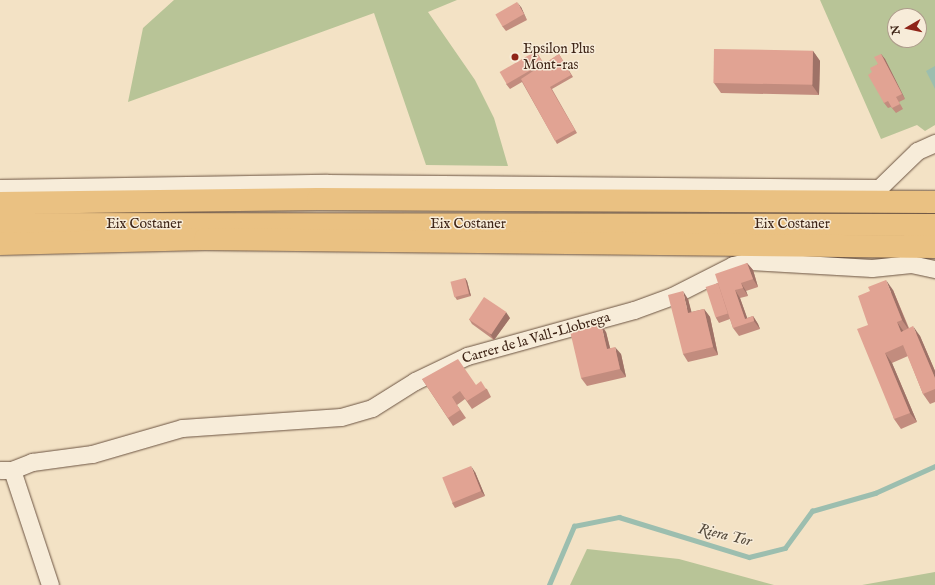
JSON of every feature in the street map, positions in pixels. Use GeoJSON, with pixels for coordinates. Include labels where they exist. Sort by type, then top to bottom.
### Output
{"type":"FeatureCollection","features":[{"type":"Feature","properties":{"kind":"highway"},"geometry":{"type":"LineString","coordinates":[[879,188],[935,189]]}},
{"type":"Feature","properties":{"kind":"highway"},"geometry":{"type":"LineString","coordinates":[[0,203],[318,199],[935,202]]}},
{"type":"Feature","properties":{"kind":"highway","name":"Eix Costaner"},"geometry":{"type":"LineString","coordinates":[[0,224],[935,225]]}},
{"type":"Feature","properties":{"kind":"highway"},"geometry":{"type":"LineString","coordinates":[[0,244],[205,239],[935,246]]}},
{"type":"Feature","properties":{"kind":"street"},"geometry":{"type":"LineString","coordinates":[[0,188],[327,183],[879,188],[917,151],[935,143]]}},
{"type":"Feature","properties":{"kind":"street","name":"Carrer de la Vall-Llobrega"},"geometry":{"type":"LineString","coordinates":[[6,470],[32,462],[92,454],[182,428],[341,417],[372,408],[415,381],[467,356],[634,310],[672,296],[733,265],[744,263],[816,263],[872,268],[911,264],[935,269]]}},
{"type":"Feature","properties":{"kind":"street"},"geometry":{"type":"LineString","coordinates":[[6,470],[50,585]]}},
{"type":"Feature","properties":{"kind":"shaded area"},"geometry":{"type":"Polygon","coordinates":[[[174,0],[457,0],[428,12],[475,80],[494,118],[508,166],[426,165],[374,13],[128,102],[143,28],[174,0]]]}},
{"type":"Feature","properties":{"kind":"shaded area"},"geometry":{"type":"Polygon","coordinates":[[[820,0],[935,0],[935,125],[925,131],[917,125],[881,139],[820,0]]]}},
{"type":"Feature","properties":{"kind":"shaded area"},"geometry":{"type":"Polygon","coordinates":[[[935,66],[935,89],[926,71],[935,66]]]}},
{"type":"Feature","properties":{"kind":"shaded area"},"geometry":{"type":"Polygon","coordinates":[[[587,549],[679,559],[774,585],[570,585],[587,549]]]}},
{"type":"Feature","properties":{"kind":"shaded area"},"geometry":{"type":"Polygon","coordinates":[[[935,572],[935,585],[862,585],[935,572]]]}},
{"type":"Feature","properties":{"kind":"building"},"geometry":{"type":"Polygon","coordinates":[[[517,2],[524,14],[502,27],[495,14],[517,2]]]}},
{"type":"Feature","properties":{"kind":"building"},"geometry":{"type":"Polygon","coordinates":[[[714,49],[813,51],[812,85],[713,83],[714,49]]]}},
{"type":"Feature","properties":{"kind":"building"},"geometry":{"type":"Polygon","coordinates":[[[536,51],[543,63],[507,84],[500,72],[536,51]]]}},
{"type":"Feature","properties":{"kind":"building"},"geometry":{"type":"Polygon","coordinates":[[[559,54],[571,75],[550,87],[575,130],[555,141],[521,79],[559,54]]]}},
{"type":"Feature","properties":{"kind":"building"},"geometry":{"type":"Polygon","coordinates":[[[881,54],[902,94],[896,97],[900,104],[892,108],[888,101],[884,103],[868,75],[872,72],[870,68],[878,64],[874,57],[881,54]]]}},
{"type":"Feature","properties":{"kind":"building"},"geometry":{"type":"Polygon","coordinates":[[[747,263],[753,279],[741,283],[743,288],[735,290],[745,319],[753,316],[754,321],[733,328],[715,274],[747,263]]]}},
{"type":"Feature","properties":{"kind":"building"},"geometry":{"type":"Polygon","coordinates":[[[465,278],[469,294],[454,297],[450,282],[465,278]]]}},
{"type":"Feature","properties":{"kind":"building"},"geometry":{"type":"Polygon","coordinates":[[[886,280],[902,320],[897,322],[901,332],[913,326],[935,378],[935,389],[923,394],[903,345],[885,353],[910,413],[894,419],[857,329],[868,325],[858,296],[870,291],[868,287],[886,280]]]}},
{"type":"Feature","properties":{"kind":"building"},"geometry":{"type":"Polygon","coordinates":[[[718,283],[728,313],[716,317],[706,287],[718,283]]]}},
{"type":"Feature","properties":{"kind":"building"},"geometry":{"type":"Polygon","coordinates":[[[683,291],[688,313],[704,309],[713,347],[683,354],[668,295],[683,291]]]}},
{"type":"Feature","properties":{"kind":"building"},"geometry":{"type":"Polygon","coordinates":[[[484,297],[506,312],[491,334],[469,319],[484,297]]]}},
{"type":"Feature","properties":{"kind":"building"},"geometry":{"type":"Polygon","coordinates":[[[601,324],[607,349],[615,347],[620,369],[581,378],[570,331],[601,324]]]}},
{"type":"Feature","properties":{"kind":"building"},"geometry":{"type":"Polygon","coordinates":[[[458,359],[476,385],[481,381],[486,389],[467,401],[460,391],[452,397],[460,410],[448,418],[422,379],[458,359]]]}},
{"type":"Feature","properties":{"kind":"building"},"geometry":{"type":"Polygon","coordinates":[[[471,466],[481,491],[452,503],[442,478],[471,466]]]}},
{"type":"Feature","properties":{"kind":"waterway","name":"Riera Tor"},"geometry":{"type":"LineString","coordinates":[[549,585],[574,526],[619,517],[749,557],[785,548],[812,511],[875,493],[935,466]]}},
{"type":"Feature","properties":{"kind":"place","name":"Epsilon Plus Mont-ras"},"geometry":{"type":"Point","coordinates":[515,57]}}]}
